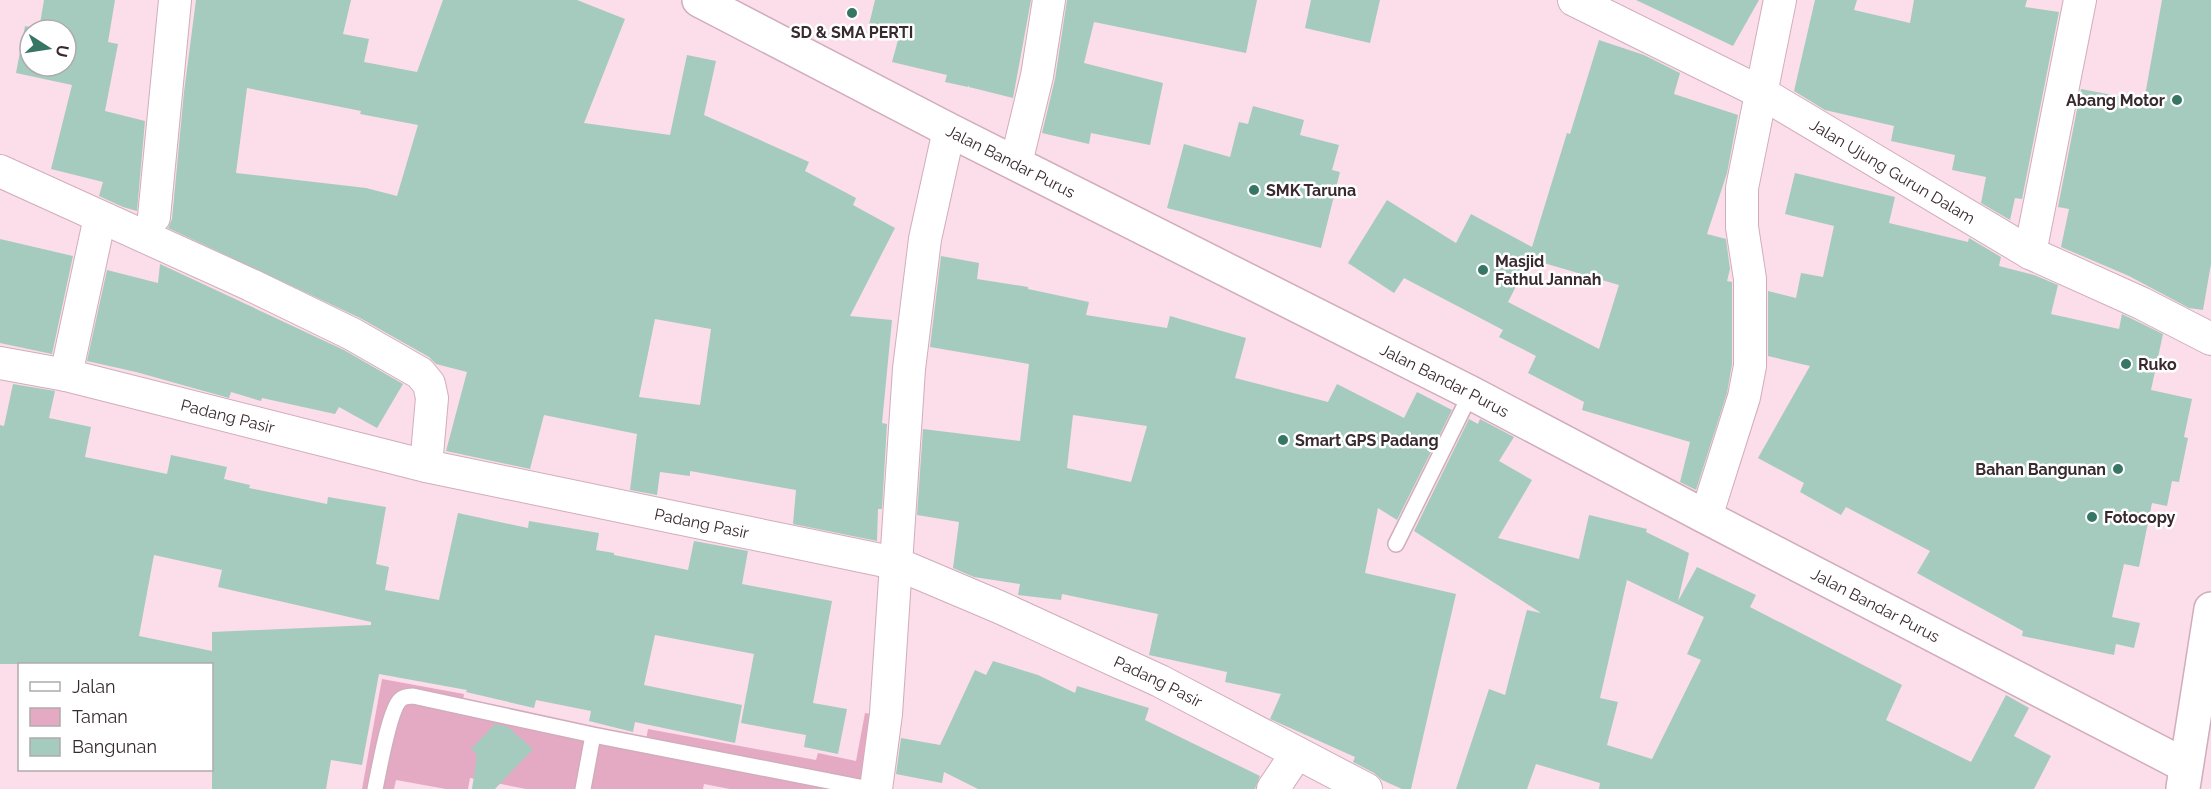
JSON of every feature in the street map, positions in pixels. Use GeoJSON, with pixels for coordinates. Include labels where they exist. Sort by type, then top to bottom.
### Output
{"type":"FeatureCollection","features":[{"type":"Feature","properties":{"kind":"street"},"geometry":{"type":"LineString","coordinates":[[154,218],[175,0]]}},
{"type":"Feature","properties":{"kind":"street","name":"Jalan Bandar Purus"},"geometry":{"type":"LineString","coordinates":[[699,0],[949,130],[1472,393],[1706,517],[2184,778]]}},
{"type":"Feature","properties":{"kind":"street"},"geometry":{"type":"LineString","coordinates":[[1016,163],[1037,76],[1049,0]]}},
{"type":"Feature","properties":{"kind":"street"},"geometry":{"type":"LineString","coordinates":[[1706,517],[1744,397],[1750,366],[1750,279],[1742,227],[1742,188],[1780,0]]}},
{"type":"Feature","properties":{"kind":"street","name":"Jalan Ujung Gurun Dalam"},"geometry":{"type":"LineString","coordinates":[[1578,1],[1760,92],[2030,253],[2141,303],[2211,339]]}},
{"type":"Feature","properties":{"kind":"street"},"geometry":{"type":"LineString","coordinates":[[2030,253],[2073,2]]}},
{"type":"Feature","properties":{"kind":"street"},"geometry":{"type":"LineString","coordinates":[[876,789],[886,714],[909,369],[917,295],[930,209],[949,130]]}},
{"type":"Feature","properties":{"kind":"street"},"geometry":{"type":"LineString","coordinates":[[0,171],[251,285],[342,329],[420,374],[429,384],[432,398],[426,466]]}},
{"type":"Feature","properties":{"kind":"street"},"geometry":{"type":"LineString","coordinates":[[66,375],[100,217]]}},
{"type":"Feature","properties":{"kind":"street","name":"Padang Pasir"},"geometry":{"type":"LineString","coordinates":[[0,363],[66,375],[426,466],[895,563],[999,607],[1160,681],[1366,789]]}},
{"type":"Feature","properties":{"kind":"street"},"geometry":{"type":"LineString","coordinates":[[2184,778],[2211,609]]}},
{"type":"Feature","properties":{"kind":"street"},"geometry":{"type":"LineString","coordinates":[[1273,789],[1297,753]]}},
{"type":"Feature","properties":{"kind":"lane"},"geometry":{"type":"LineString","coordinates":[[1396,544],[1472,393]]}},
{"type":"Feature","properties":{"kind":"lane"},"geometry":{"type":"LineString","coordinates":[[375,789],[393,715],[398,702],[406,696],[870,789]]}},
{"type":"Feature","properties":{"kind":"lane"},"geometry":{"type":"LineString","coordinates":[[583,789],[593,735]]}},
{"type":"Feature","properties":{"kind":"green space"},"geometry":{"type":"Polygon","coordinates":[[[382,679],[464,694],[462,706],[646,740],[648,729],[816,760],[818,753],[856,761],[865,713],[883,716],[869,789],[730,789],[704,784],[703,789],[526,789],[470,778],[468,789],[446,789],[396,780],[394,789],[362,789],[382,679]]]}},
{"type":"Feature","properties":{"kind":"building"},"geometry":{"type":"Polygon","coordinates":[[[44,0],[115,0],[108,42],[118,44],[105,111],[145,121],[137,211],[99,196],[103,182],[51,169],[72,85],[39,78],[78,78],[78,18],[41,18],[44,0]]]}},
{"type":"Feature","properties":{"kind":"building"},"geometry":{"type":"Polygon","coordinates":[[[196,0],[351,0],[343,34],[369,39],[364,62],[417,72],[443,0],[577,0],[625,19],[584,123],[670,135],[687,55],[716,61],[704,115],[809,162],[805,171],[856,198],[853,205],[895,228],[850,316],[892,320],[882,423],[887,424],[882,509],[878,509],[877,541],[793,524],[796,490],[690,471],[690,476],[660,472],[657,495],[630,490],[637,434],[544,415],[530,469],[446,451],[467,372],[436,364],[429,357],[360,318],[168,228],[172,219],[184,92],[196,0]],[[247,88],[236,173],[366,188],[397,196],[418,125],[247,88]],[[655,319],[639,397],[700,405],[711,329],[655,319]]]}},
{"type":"Feature","properties":{"kind":"building"},"geometry":{"type":"Polygon","coordinates":[[[875,0],[1031,0],[1013,98],[969,87],[969,85],[968,87],[945,82],[947,75],[892,62],[898,40],[867,33],[875,0]]]}},
{"type":"Feature","properties":{"kind":"building"},"geometry":{"type":"Polygon","coordinates":[[[1067,0],[1257,0],[1246,53],[1094,22],[1084,63],[1163,83],[1150,145],[1091,133],[1089,144],[1042,133],[1055,79],[1067,0]]]}},
{"type":"Feature","properties":{"kind":"building"},"geometry":{"type":"Polygon","coordinates":[[[1311,0],[1380,0],[1370,43],[1305,28],[1311,0]]]}},
{"type":"Feature","properties":{"kind":"building"},"geometry":{"type":"Polygon","coordinates":[[[1636,0],[1759,0],[1733,46],[1636,0]]]}},
{"type":"Feature","properties":{"kind":"building"},"geometry":{"type":"Polygon","coordinates":[[[1815,0],[1857,0],[1854,10],[1910,23],[1914,0],[2027,0],[2025,7],[2059,12],[2022,199],[2015,198],[2010,220],[1981,203],[1986,177],[1952,170],[1955,155],[1891,141],[1894,126],[1825,110],[1794,91],[1815,0]]]}},
{"type":"Feature","properties":{"kind":"building"},"geometry":{"type":"Polygon","coordinates":[[[2162,0],[2211,0],[2211,264],[2203,310],[2189,308],[2129,276],[2061,247],[2069,209],[2058,207],[2081,89],[2144,101],[2162,0]]]}},
{"type":"Feature","properties":{"kind":"building"},"geometry":{"type":"Polygon","coordinates":[[[1599,40],[1644,55],[1680,73],[1674,94],[1738,115],[1727,173],[1707,234],[1726,239],[1730,269],[1727,281],[1732,282],[1732,364],[1727,393],[1696,490],[1680,482],[1690,442],[1582,410],[1584,402],[1528,373],[1536,356],[1499,337],[1503,330],[1404,278],[1394,293],[1348,263],[1387,200],[1456,243],[1471,214],[1532,247],[1567,133],[1570,134],[1599,40]],[[1530,259],[1508,302],[1599,349],[1619,285],[1530,259]]]}},
{"type":"Feature","properties":{"kind":"building","name":"SMK Taruna"},"geometry":{"type":"Polygon","coordinates":[[[1253,106],[1304,120],[1300,135],[1339,145],[1332,170],[1340,172],[1321,248],[1167,208],[1184,144],[1230,157],[1239,122],[1248,124],[1253,106]]]}},
{"type":"Feature","properties":{"kind":"building"},"geometry":{"type":"Polygon","coordinates":[[[1795,173],[1895,197],[1889,223],[1968,242],[1969,238],[2001,257],[1999,266],[2034,275],[2058,285],[2051,314],[2119,329],[2122,314],[2163,334],[2151,390],[2192,399],[2184,437],[2188,438],[2179,482],[2172,481],[2167,506],[2152,503],[2139,567],[2124,564],[2112,617],[2140,623],[2134,648],[2116,644],[2114,655],[2022,636],[2023,631],[1917,573],[1930,551],[1846,507],[1841,515],[1800,492],[1804,483],[1758,458],[1810,366],[1768,356],[1768,291],[1796,298],[1801,273],[1823,277],[1834,226],[1785,214],[1795,173]]]}},
{"type":"Feature","properties":{"kind":"building"},"geometry":{"type":"Polygon","coordinates":[[[0,239],[73,256],[52,354],[0,343],[0,239]]]}},
{"type":"Feature","properties":{"kind":"building"},"geometry":{"type":"Polygon","coordinates":[[[941,256],[979,263],[977,279],[1028,287],[1028,289],[1089,302],[1086,315],[1167,328],[1170,316],[1246,338],[1235,378],[1328,402],[1337,384],[1404,418],[1417,392],[1452,410],[1397,520],[1378,508],[1365,573],[1456,594],[1411,789],[1402,789],[1382,780],[1353,762],[1355,757],[1270,719],[1281,694],[1225,682],[1227,672],[1149,655],[1158,614],[1062,594],[1061,600],[1018,595],[1020,584],[974,577],[953,568],[959,522],[917,515],[923,429],[1020,441],[1029,364],[930,347],[941,256]],[[1073,415],[1067,468],[1131,482],[1147,426],[1073,415]]]}},
{"type":"Feature","properties":{"kind":"building"},"geometry":{"type":"Polygon","coordinates":[[[160,264],[344,350],[403,384],[377,428],[339,407],[335,414],[262,398],[261,401],[231,392],[229,398],[87,361],[107,270],[158,283],[160,264]]]}},
{"type":"Feature","properties":{"kind":"building"},"geometry":{"type":"Polygon","coordinates":[[[13,384],[55,391],[49,418],[91,427],[85,457],[167,474],[171,455],[227,467],[224,479],[250,485],[249,488],[327,504],[328,497],[386,507],[376,564],[389,567],[385,590],[439,600],[458,513],[528,528],[529,521],[599,533],[596,550],[688,570],[694,541],[748,551],[742,584],[832,601],[813,703],[847,709],[838,754],[804,747],[806,735],[741,723],[754,654],[655,635],[644,685],[742,705],[735,743],[635,722],[633,732],[589,721],[591,711],[536,700],[534,708],[466,692],[467,690],[379,674],[362,765],[331,760],[326,789],[212,789],[213,663],[0,664],[0,425],[4,426],[13,384]],[[154,555],[139,636],[212,651],[212,632],[371,625],[371,622],[218,587],[222,570],[154,555]]]}},
{"type":"Feature","properties":{"kind":"building"},"geometry":{"type":"Polygon","coordinates":[[[1469,419],[1478,424],[1480,419],[1514,437],[1499,461],[1532,480],[1498,538],[1579,559],[1589,515],[1647,529],[1646,532],[1689,553],[1678,601],[1697,567],[1756,595],[1750,607],[1902,685],[1886,720],[1971,762],[2006,695],[2029,708],[2014,736],[2051,756],[2034,789],[1599,789],[1600,783],[1536,764],[1527,789],[1456,789],[1489,689],[1505,695],[1527,610],[1541,613],[1414,531],[1469,419]],[[1627,580],[1600,698],[1618,702],[1607,745],[1652,759],[1701,660],[1687,654],[1704,617],[1627,580]]]}},
{"type":"Feature","properties":{"kind":"building"},"geometry":{"type":"Polygon","coordinates":[[[993,661],[1038,675],[1075,693],[1077,686],[1149,708],[1145,720],[1260,776],[1255,789],[978,789],[944,772],[942,783],[896,774],[901,738],[940,745],[975,670],[986,675],[993,661]]]}},
{"type":"Feature","properties":{"kind":"building"},"geometry":{"type":"Polygon","coordinates":[[[495,724],[508,727],[533,749],[495,789],[472,789],[477,755],[471,749],[495,724]]]}},
{"type":"Feature","properties":{"kind":"place","name":"SD & SMA PERTI"},"geometry":{"type":"Point","coordinates":[852,13]}},
{"type":"Feature","properties":{"kind":"place","name":"Abang Motor"},"geometry":{"type":"Point","coordinates":[2177,100]}},
{"type":"Feature","properties":{"kind":"place","name":"SMK Taruna"},"geometry":{"type":"Point","coordinates":[1254,190]}},
{"type":"Feature","properties":{"kind":"place","name":"Masjid Fathul Jannah"},"geometry":{"type":"Point","coordinates":[1483,270]}},
{"type":"Feature","properties":{"kind":"place","name":"Ruko"},"geometry":{"type":"Point","coordinates":[2126,364]}},
{"type":"Feature","properties":{"kind":"place","name":"Smart GPS Padang"},"geometry":{"type":"Point","coordinates":[1283,440]}},
{"type":"Feature","properties":{"kind":"place","name":"Bahan Bangunan"},"geometry":{"type":"Point","coordinates":[2118,469]}},
{"type":"Feature","properties":{"kind":"place","name":"Fotocopy"},"geometry":{"type":"Point","coordinates":[2092,517]}}]}
